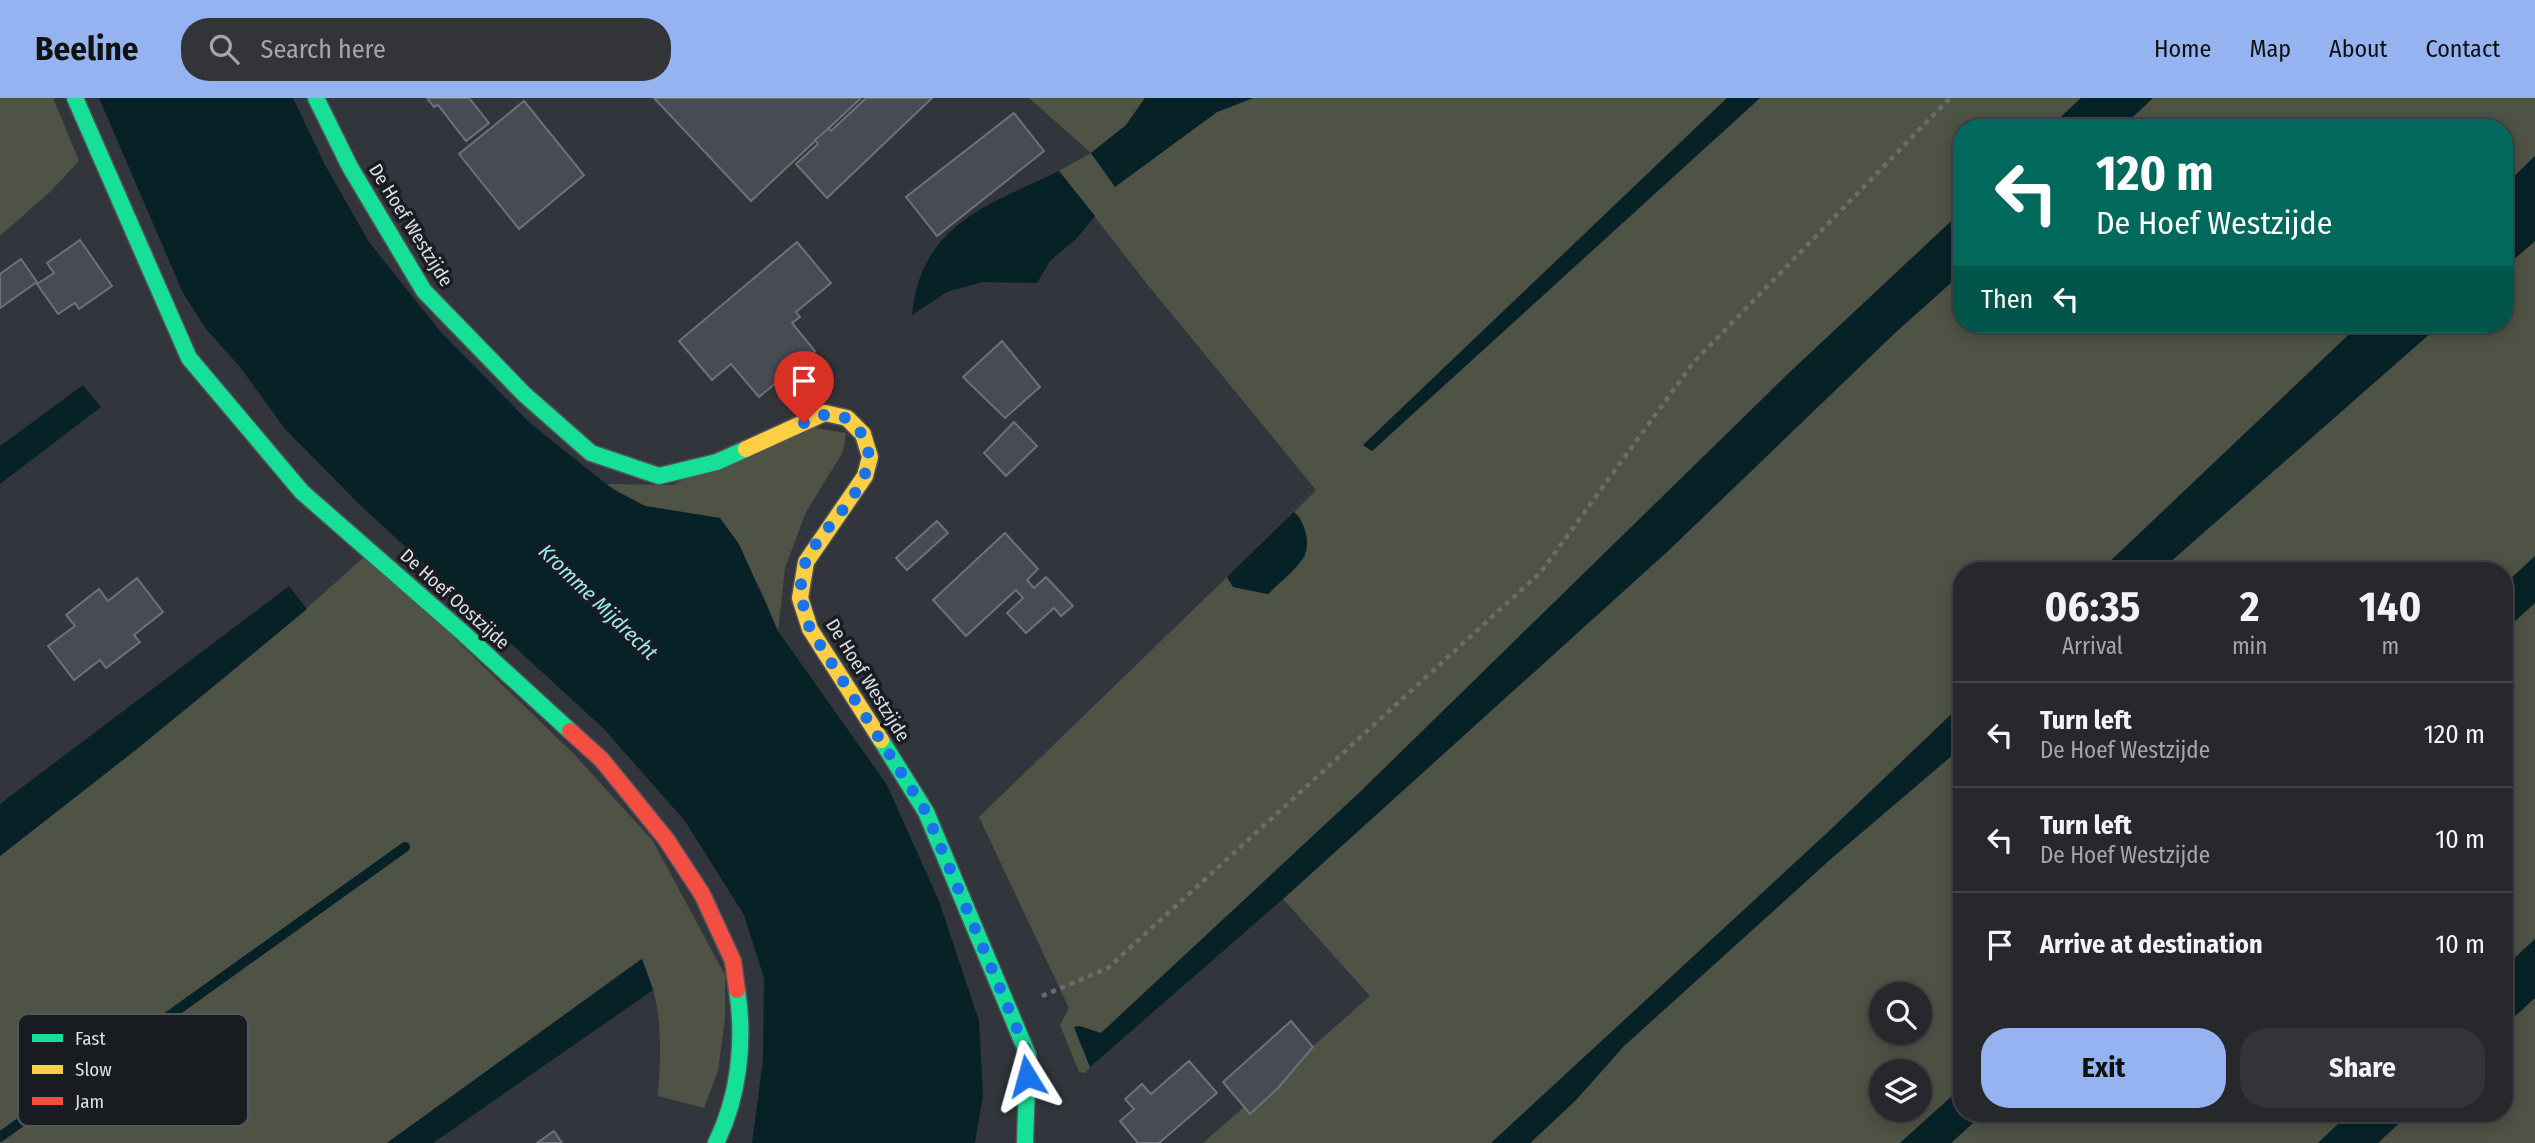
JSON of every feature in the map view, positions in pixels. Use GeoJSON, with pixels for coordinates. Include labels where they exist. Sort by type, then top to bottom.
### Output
{"type":"FeatureCollection","features":[{"type":"Feature","properties":{"kind":"street","name":"De Hoef Oostzijde"},"geometry":{"type":"LineString","coordinates":[[75,98],[189,358],[302,492],[602,760],[666,839],[702,894],[733,961],[740,1008],[741,1052],[725,1125],[716,1143]]}},
{"type":"Feature","properties":{"kind":"street","name":"De Hoef Westzijde"},"geometry":{"type":"LineString","coordinates":[[316,98],[350,167],[424,291],[524,394],[591,453],[659,476],[717,463],[825,413],[846,418],[863,434],[870,457],[865,476],[806,562],[800,598],[810,629],[926,812],[1028,1055],[1025,1143]]}},
{"type":"Feature","properties":{"kind":"path"},"geometry":{"type":"LineString","coordinates":[[1076,982],[1108,968],[1541,572],[1693,363],[1950,98]]}},
{"type":"Feature","properties":{"kind":"green space"},"geometry":{"type":"Polygon","coordinates":[[[0,98],[53,98],[79,161],[52,190],[0,236],[0,98]]]}},
{"type":"Feature","properties":{"kind":"green space"},"geometry":{"type":"Polygon","coordinates":[[[1029,98],[1145,98],[1126,125],[1091,153],[1029,98]]]}},
{"type":"Feature","properties":{"kind":"green space"},"geometry":{"type":"Polygon","coordinates":[[[1253,98],[1727,98],[1363,445],[1372,451],[1760,98],[2081,98],[2059,119],[1953,119],[1953,219],[1790,372],[1360,792],[1101,1033],[1074,1027],[1090,1067],[1085,1073],[1079,1072],[1060,1025],[1069,1008],[979,817],[1227,577],[1233,587],[1268,594],[1305,557],[1301,519],[1294,512],[1316,490],[1147,284],[1059,171],[1091,153],[1115,186],[1217,112],[1253,98]]]}},
{"type":"Feature","properties":{"kind":"green space"},"geometry":{"type":"Polygon","coordinates":[[[2153,98],[2535,98],[2535,156],[2513,177],[2513,119],[2131,119],[2153,98]]]}},
{"type":"Feature","properties":{"kind":"green space"},"geometry":{"type":"Polygon","coordinates":[[[2535,241],[2535,556],[2513,577],[2513,562],[2170,562],[2431,333],[2513,333],[2513,260],[2535,241]]]}},
{"type":"Feature","properties":{"kind":"green space"},"geometry":{"type":"Polygon","coordinates":[[[1953,281],[1953,333],[2351,333],[2109,562],[1953,562],[1953,713],[1826,834],[1491,1143],[1203,1143],[1370,996],[1283,899],[1668,551],[1897,331],[1953,281]]]}},
{"type":"Feature","properties":{"kind":"green space"},"geometry":{"type":"Polygon","coordinates":[[[792,424],[846,433],[843,452],[806,512],[785,568],[778,631],[761,590],[720,518],[645,506],[605,484],[673,485],[792,424]]]}},
{"type":"Feature","properties":{"kind":"green space"},"geometry":{"type":"Polygon","coordinates":[[[367,554],[574,754],[653,841],[725,975],[725,1019],[718,1071],[704,1108],[658,1096],[660,1044],[657,1009],[654,992],[641,959],[387,1143],[0,1143],[0,856],[233,671],[367,554]]]}},
{"type":"Feature","properties":{"kind":"green space"},"geometry":{"type":"Polygon","coordinates":[[[2535,603],[2535,939],[2513,960],[2513,623],[2535,603]]]}},
{"type":"Feature","properties":{"kind":"green space"},"geometry":{"type":"Polygon","coordinates":[[[1953,755],[1953,1095],[1932,1114],[1932,1059],[1869,1059],[1869,1122],[1923,1122],[1900,1143],[1530,1143],[1575,1101],[1624,1046],[1833,857],[1953,755]]]}},
{"type":"Feature","properties":{"kind":"green space"},"geometry":{"type":"Polygon","coordinates":[[[2535,998],[2535,1143],[2378,1143],[2400,1122],[2513,1122],[2513,1018],[2535,998]]]}},
{"type":"Feature","properties":{"kind":"green space"},"geometry":{"type":"Polygon","coordinates":[[[1974,1122],[2340,1122],[2318,1143],[1951,1143],[1974,1122]]]}},
{"type":"Feature","properties":{"kind":"water","name":"Kromme Mijdrecht"},"geometry":{"type":"Polygon","coordinates":[[[99,98],[293,98],[325,165],[369,242],[440,331],[531,424],[614,490],[645,506],[720,518],[739,544],[778,631],[887,785],[939,901],[979,1021],[983,1095],[975,1143],[752,1143],[763,1060],[764,978],[744,915],[685,821],[604,729],[360,505],[285,429],[240,367],[206,329],[183,293],[99,98]]]}},
{"type":"Feature","properties":{"kind":"water"},"geometry":{"type":"Polygon","coordinates":[[[1145,98],[1253,98],[1217,112],[1115,187],[1091,153],[1126,125],[1145,98]]]}},
{"type":"Feature","properties":{"kind":"water"},"geometry":{"type":"Polygon","coordinates":[[[1727,98],[1760,98],[1372,451],[1363,445],[1727,98]]]}},
{"type":"Feature","properties":{"kind":"water"},"geometry":{"type":"Polygon","coordinates":[[[2081,98],[2153,98],[2131,119],[2059,119],[2081,98]]]}},
{"type":"Feature","properties":{"kind":"water"},"geometry":{"type":"Polygon","coordinates":[[[2535,156],[2535,241],[2513,260],[2513,177],[2535,156]]]}},
{"type":"Feature","properties":{"kind":"water"},"geometry":{"type":"Polygon","coordinates":[[[1059,171],[1095,216],[1076,239],[1050,261],[1037,283],[982,282],[947,292],[912,315],[918,284],[928,259],[943,239],[983,208],[1059,171]]]}},
{"type":"Feature","properties":{"kind":"water"},"geometry":{"type":"Polygon","coordinates":[[[1953,219],[1953,281],[1897,331],[1668,551],[1283,899],[1090,1067],[1074,1027],[1101,1033],[1360,792],[1790,372],[1953,219]]]}},
{"type":"Feature","properties":{"kind":"water"},"geometry":{"type":"Polygon","coordinates":[[[2351,333],[2431,333],[2170,562],[2109,562],[2351,333]]]}},
{"type":"Feature","properties":{"kind":"water"},"geometry":{"type":"Polygon","coordinates":[[[83,385],[101,407],[0,484],[0,446],[83,385]]]}},
{"type":"Feature","properties":{"kind":"water"},"geometry":{"type":"Polygon","coordinates":[[[1294,512],[1304,527],[1307,540],[1306,552],[1300,563],[1268,594],[1233,587],[1227,577],[1294,512]]]}},
{"type":"Feature","properties":{"kind":"water"},"geometry":{"type":"Polygon","coordinates":[[[2535,556],[2535,603],[2513,623],[2513,577],[2535,556]]]}},
{"type":"Feature","properties":{"kind":"water"},"geometry":{"type":"Polygon","coordinates":[[[289,586],[307,609],[137,749],[0,856],[0,804],[289,586]]]}},
{"type":"Feature","properties":{"kind":"water"},"geometry":{"type":"Polygon","coordinates":[[[1953,713],[1953,755],[1833,857],[1624,1046],[1575,1101],[1530,1143],[1491,1143],[1826,834],[1953,713]]]}},
{"type":"Feature","properties":{"kind":"water"},"geometry":{"type":"Polygon","coordinates":[[[2535,939],[2535,998],[2513,1018],[2513,960],[2535,939]]]}},
{"type":"Feature","properties":{"kind":"water"},"geometry":{"type":"Polygon","coordinates":[[[642,959],[653,990],[433,1143],[387,1143],[642,959]]]}},
{"type":"Feature","properties":{"kind":"water"},"geometry":{"type":"Polygon","coordinates":[[[1953,1095],[1953,1122],[1974,1122],[1951,1143],[1900,1143],[1923,1122],[1932,1122],[1932,1114],[1953,1095]]]}},
{"type":"Feature","properties":{"kind":"water"},"geometry":{"type":"Polygon","coordinates":[[[2340,1122],[2400,1122],[2378,1143],[2318,1143],[2340,1122]]]}},
{"type":"Feature","properties":{"kind":"building"},"geometry":{"type":"Polygon","coordinates":[[[427,98],[469,98],[489,123],[466,141],[438,105],[434,107],[427,98]]]}},
{"type":"Feature","properties":{"kind":"building"},"geometry":{"type":"Polygon","coordinates":[[[654,98],[861,98],[751,201],[654,98]]]}},
{"type":"Feature","properties":{"kind":"building"},"geometry":{"type":"Polygon","coordinates":[[[866,98],[932,98],[827,198],[796,164],[818,144],[815,140],[829,128],[831,131],[866,98]]]}},
{"type":"Feature","properties":{"kind":"building"},"geometry":{"type":"Polygon","coordinates":[[[524,101],[584,175],[519,229],[459,154],[524,101]]]}},
{"type":"Feature","properties":{"kind":"building"},"geometry":{"type":"Polygon","coordinates":[[[1014,113],[1044,151],[937,236],[906,197],[1014,113]]]}},
{"type":"Feature","properties":{"kind":"building"},"geometry":{"type":"Polygon","coordinates":[[[80,240],[112,286],[79,309],[75,303],[58,314],[37,284],[54,273],[47,263],[80,240]]]}},
{"type":"Feature","properties":{"kind":"building"},"geometry":{"type":"Polygon","coordinates":[[[797,242],[831,283],[796,312],[800,317],[792,323],[815,351],[759,397],[731,364],[712,380],[679,341],[797,242]]]}},
{"type":"Feature","properties":{"kind":"building"},"geometry":{"type":"Polygon","coordinates":[[[21,259],[37,282],[0,308],[0,274],[21,259]]]}},
{"type":"Feature","properties":{"kind":"building"},"geometry":{"type":"Polygon","coordinates":[[[1002,341],[1040,387],[1005,418],[963,377],[1002,341]]]}},
{"type":"Feature","properties":{"kind":"building"},"geometry":{"type":"Polygon","coordinates":[[[1014,422],[1037,446],[1006,476],[984,453],[1014,422]]]}},
{"type":"Feature","properties":{"kind":"building"},"geometry":{"type":"Polygon","coordinates":[[[937,521],[948,533],[907,570],[896,558],[937,521]]]}},
{"type":"Feature","properties":{"kind":"building"},"geometry":{"type":"Polygon","coordinates":[[[1005,533],[1038,569],[1027,580],[1034,588],[1046,577],[1073,606],[1061,616],[1054,608],[1026,633],[1007,613],[1023,598],[1016,590],[966,636],[933,600],[1005,533]]]}},
{"type":"Feature","properties":{"kind":"building"},"geometry":{"type":"Polygon","coordinates":[[[137,578],[163,612],[134,635],[140,642],[106,668],[100,660],[74,680],[48,646],[75,626],[66,615],[99,589],[108,601],[137,578]]]}},
{"type":"Feature","properties":{"kind":"building"},"geometry":{"type":"Polygon","coordinates":[[[1291,1021],[1313,1047],[1278,1088],[1250,1114],[1223,1082],[1291,1021]]]}},
{"type":"Feature","properties":{"kind":"building"},"geometry":{"type":"Polygon","coordinates":[[[1189,1061],[1217,1093],[1159,1143],[1138,1143],[1120,1121],[1134,1109],[1125,1099],[1142,1084],[1151,1094],[1189,1061]]]}},
{"type":"Feature","properties":{"kind":"building"},"geometry":{"type":"Polygon","coordinates":[[[554,1131],[562,1143],[537,1143],[554,1131]]]}},
{"type":"Feature","properties":{"kind":"waterway"},"geometry":{"type":"LineString","coordinates":[[172,1014],[405,847]]}},
{"type":"Feature","properties":{"kind":"waterway"},"geometry":{"type":"LineString","coordinates":[[0,1137],[18,1124]]}},
{"type":"Feature","properties":{"kind":"traffic: fast"},"geometry":{"type":"LineString","coordinates":[[75,98],[189,358],[302,492],[570,731]]}},
{"type":"Feature","properties":{"kind":"traffic: fast"},"geometry":{"type":"LineString","coordinates":[[316,98],[350,167],[424,291],[524,394],[591,453],[659,476],[717,462],[746,449]]}},
{"type":"Feature","properties":{"kind":"traffic: fast"},"geometry":{"type":"LineString","coordinates":[[881,740],[926,812],[1028,1055],[1025,1143]]}},
{"type":"Feature","properties":{"kind":"traffic: fast"},"geometry":{"type":"LineString","coordinates":[[716,1143],[730,1107],[738,1068],[740,1029],[737,990]]}},
{"type":"Feature","properties":{"kind":"traffic: slow"},"geometry":{"type":"LineString","coordinates":[[746,449],[825,413],[847,418],[863,434],[870,457],[865,476],[806,562],[800,598],[810,629],[881,740]]}},
{"type":"Feature","properties":{"kind":"traffic: jam"},"geometry":{"type":"LineString","coordinates":[[570,731],[602,760],[666,839],[702,894],[733,961],[737,990]]}},
{"type":"Feature","properties":{"kind":"route"},"geometry":{"type":"LineString","coordinates":[[804,423],[825,413],[846,418],[863,434],[870,457],[865,476],[806,562],[800,598],[810,629],[926,812],[1028,1055],[1027,1076]]}}]}
